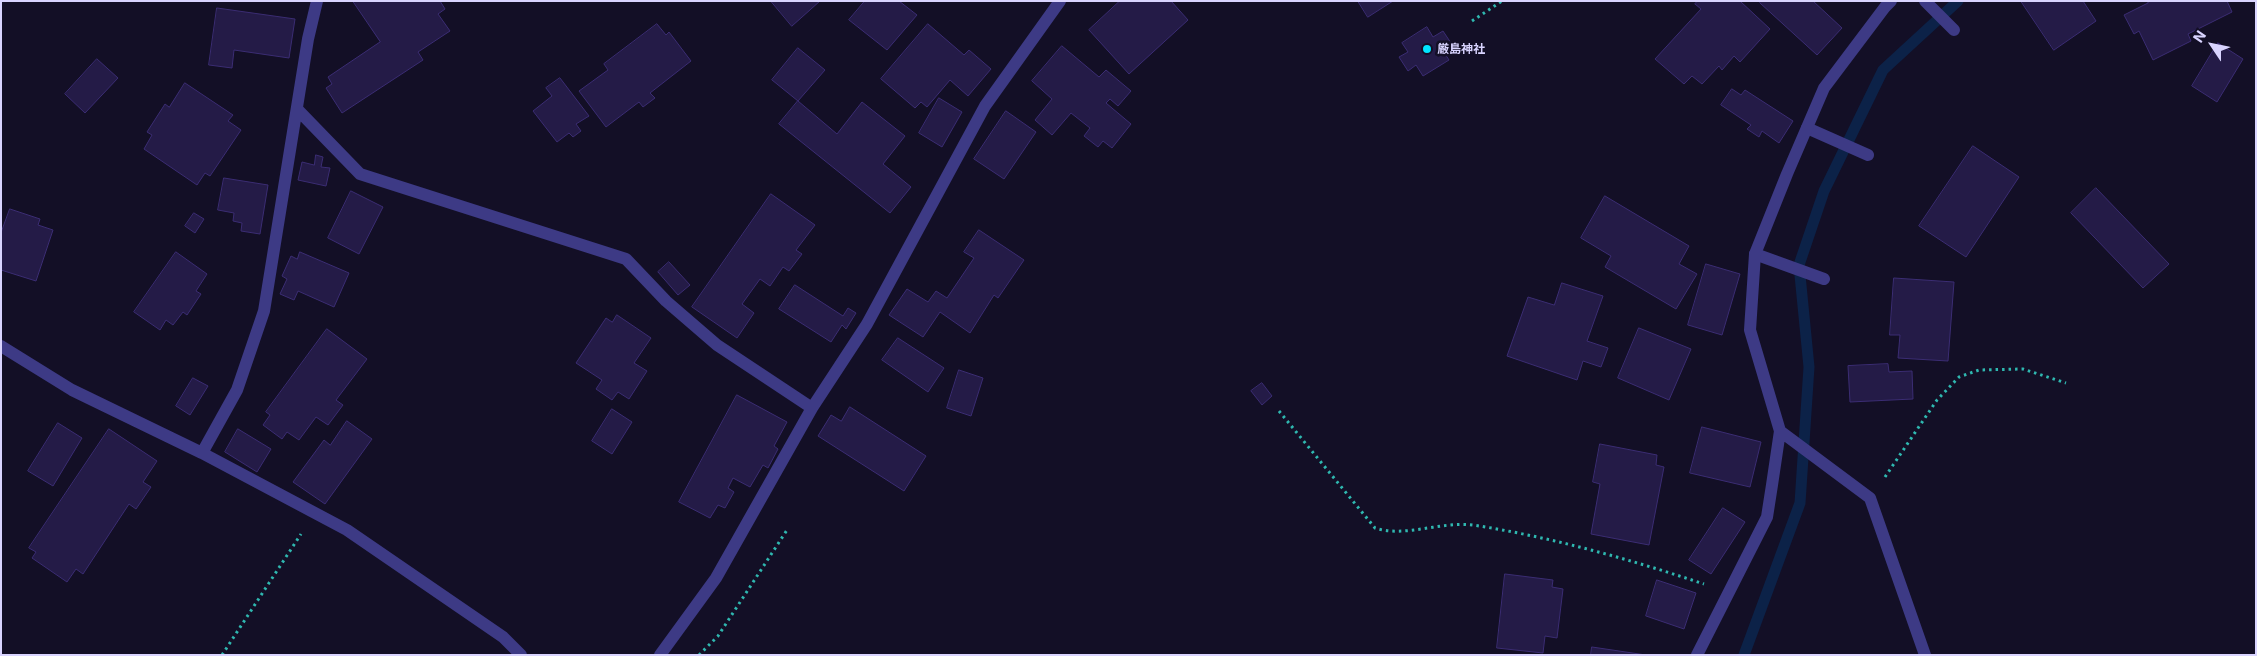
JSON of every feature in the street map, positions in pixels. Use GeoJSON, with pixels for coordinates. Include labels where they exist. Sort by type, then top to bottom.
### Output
{"type":"FeatureCollection","features":[{"type":"Feature","properties":{"kind":"street"},"geometry":{"type":"LineString","coordinates":[[202,453],[238,390],[264,311],[308,39],[317,1]]}},
{"type":"Feature","properties":{"kind":"street"},"geometry":{"type":"LineString","coordinates":[[660,655],[716,578],[812,408],[867,324],[985,106],[1060,1]]}},
{"type":"Feature","properties":{"kind":"street"},"geometry":{"type":"LineString","coordinates":[[1925,1],[1954,30]]}},
{"type":"Feature","properties":{"kind":"street"},"geometry":{"type":"LineString","coordinates":[[1697,655],[1767,517],[1781,432],[1750,330],[1755,254],[1824,88],[1885,3]]}},
{"type":"Feature","properties":{"kind":"street"},"geometry":{"type":"LineString","coordinates":[[297,109],[360,174],[626,259],[666,300],[717,345],[812,408]]}},
{"type":"Feature","properties":{"kind":"street"},"geometry":{"type":"LineString","coordinates":[[1807,128],[1868,155]]}},
{"type":"Feature","properties":{"kind":"street"},"geometry":{"type":"LineString","coordinates":[[1755,254],[1824,279]]}},
{"type":"Feature","properties":{"kind":"street"},"geometry":{"type":"LineString","coordinates":[[1,346],[72,390],[202,453],[347,530],[503,636],[521,655]]}},
{"type":"Feature","properties":{"kind":"street"},"geometry":{"type":"LineString","coordinates":[[1781,432],[1870,498],[1925,655]]}},
{"type":"Feature","properties":{"kind":"path"},"geometry":{"type":"LineString","coordinates":[[1472,21],[1502,1]]}},
{"type":"Feature","properties":{"kind":"path"},"geometry":{"type":"LineString","coordinates":[[1870,498],[1937,400],[1959,377],[1979,370],[2022,369],[2066,384]]}},
{"type":"Feature","properties":{"kind":"path"},"geometry":{"type":"LineString","coordinates":[[1279,411],[1375,528],[1387,532],[1442,524],[1470,525],[1546,539],[1680,576],[1728,592]]}},
{"type":"Feature","properties":{"kind":"path"},"geometry":{"type":"LineString","coordinates":[[222,655],[315,513]]}},
{"type":"Feature","properties":{"kind":"path"},"geometry":{"type":"LineString","coordinates":[[699,655],[718,636],[787,530]]}},
{"type":"Feature","properties":{"kind":"building"},"geometry":{"type":"Polygon","coordinates":[[[353,1],[440,1],[445,9],[438,14],[450,31],[418,52],[423,60],[342,113],[326,88],[332,84],[328,77],[380,42],[353,1]]]}},
{"type":"Feature","properties":{"kind":"building"},"geometry":{"type":"Polygon","coordinates":[[[771,1],[820,1],[792,26],[771,1]]]}},
{"type":"Feature","properties":{"kind":"building"},"geometry":{"type":"Polygon","coordinates":[[[865,1],[899,1],[917,15],[887,50],[849,20],[865,1]]]}},
{"type":"Feature","properties":{"kind":"building"},"geometry":{"type":"Polygon","coordinates":[[[1120,1],[1171,1],[1188,20],[1129,74],[1089,30],[1120,1]]]}},
{"type":"Feature","properties":{"kind":"building"},"geometry":{"type":"Polygon","coordinates":[[[1358,1],[1393,1],[1368,17],[1358,1]]]}},
{"type":"Feature","properties":{"kind":"building"},"geometry":{"type":"Polygon","coordinates":[[[1698,1],[1740,1],[1770,29],[1740,62],[1734,56],[1722,70],[1719,66],[1702,84],[1692,76],[1684,84],[1655,59],[1701,9],[1695,4],[1698,1]]]}},
{"type":"Feature","properties":{"kind":"building"},"geometry":{"type":"Polygon","coordinates":[[[1761,1],[1813,1],[1842,28],[1817,55],[1760,3],[1761,1]]]}},
{"type":"Feature","properties":{"kind":"building"},"geometry":{"type":"Polygon","coordinates":[[[2021,1],[2083,1],[2096,21],[2054,50],[2021,1]]]}},
{"type":"Feature","properties":{"kind":"building"},"geometry":{"type":"Polygon","coordinates":[[[2147,1],[2227,1],[2232,12],[2188,34],[2191,41],[2153,60],[2139,31],[2134,34],[2124,15],[2148,3],[2147,1]]]}},
{"type":"Feature","properties":{"kind":"building"},"geometry":{"type":"Polygon","coordinates":[[[217,8],[295,19],[289,58],[234,50],[232,68],[209,65],[217,8]]]}},
{"type":"Feature","properties":{"kind":"building"},"geometry":{"type":"Polygon","coordinates":[[[657,24],[666,35],[669,32],[691,61],[650,93],[655,98],[643,107],[639,102],[606,127],[579,91],[608,70],[604,64],[657,24]]]}},
{"type":"Feature","properties":{"kind":"building"},"geometry":{"type":"Polygon","coordinates":[[[928,24],[964,55],[969,50],[991,69],[968,96],[950,80],[927,107],[921,102],[915,108],[881,79],[928,24]]]}},
{"type":"Feature","properties":{"kind":"building","name":"厳島神社"},"geometry":{"type":"Polygon","coordinates":[[[1427,27],[1433,37],[1443,31],[1453,46],[1444,52],[1449,60],[1423,76],[1416,65],[1408,71],[1399,57],[1408,52],[1402,43],[1427,27]]]}},
{"type":"Feature","properties":{"kind":"building"},"geometry":{"type":"Polygon","coordinates":[[[2218,43],[2243,59],[2217,102],[2192,86],[2218,43]]]}},
{"type":"Feature","properties":{"kind":"building"},"geometry":{"type":"Polygon","coordinates":[[[1062,46],[1099,77],[1106,70],[1131,91],[1118,106],[1110,99],[1106,103],[1131,124],[1112,148],[1103,141],[1098,147],[1084,136],[1090,128],[1071,113],[1052,135],[1035,120],[1052,99],[1032,81],[1062,46]]]}},
{"type":"Feature","properties":{"kind":"building"},"geometry":{"type":"Polygon","coordinates":[[[798,48],[825,70],[798,101],[772,80],[798,48]]]}},
{"type":"Feature","properties":{"kind":"building"},"geometry":{"type":"Polygon","coordinates":[[[97,59],[118,78],[85,113],[65,94],[97,59]]]}},
{"type":"Feature","properties":{"kind":"building"},"geometry":{"type":"Polygon","coordinates":[[[560,78],[589,116],[576,124],[581,131],[573,137],[569,133],[557,142],[533,111],[552,96],[546,88],[560,78]]]}},
{"type":"Feature","properties":{"kind":"building"},"geometry":{"type":"Polygon","coordinates":[[[185,83],[233,115],[228,121],[241,130],[210,176],[205,173],[197,185],[144,149],[152,135],[147,132],[165,104],[169,107],[185,83]]]}},
{"type":"Feature","properties":{"kind":"building"},"geometry":{"type":"Polygon","coordinates":[[[1732,89],[1741,95],[1745,90],[1793,121],[1779,143],[1762,131],[1759,137],[1747,129],[1751,125],[1721,105],[1732,89]]]}},
{"type":"Feature","properties":{"kind":"building"},"geometry":{"type":"Polygon","coordinates":[[[939,98],[962,112],[942,147],[919,133],[939,98]]]}},
{"type":"Feature","properties":{"kind":"building"},"geometry":{"type":"Polygon","coordinates":[[[798,101],[837,134],[862,102],[905,136],[883,164],[911,187],[890,213],[779,124],[798,101]]]}},
{"type":"Feature","properties":{"kind":"building"},"geometry":{"type":"Polygon","coordinates":[[[1006,111],[1036,132],[1004,179],[974,159],[1006,111]]]}},
{"type":"Feature","properties":{"kind":"building"},"geometry":{"type":"Polygon","coordinates":[[[1973,146],[2019,177],[1966,257],[1919,226],[1973,146]]]}},
{"type":"Feature","properties":{"kind":"building"},"geometry":{"type":"Polygon","coordinates":[[[316,155],[323,157],[321,167],[330,168],[326,186],[298,180],[302,162],[314,165],[316,155]]]}},
{"type":"Feature","properties":{"kind":"building"},"geometry":{"type":"Polygon","coordinates":[[[224,178],[268,185],[260,234],[241,231],[242,223],[233,221],[234,213],[218,210],[224,178]]]}},
{"type":"Feature","properties":{"kind":"building"},"geometry":{"type":"Polygon","coordinates":[[[2096,188],[2169,264],[2143,288],[2071,213],[2096,188]]]}},
{"type":"Feature","properties":{"kind":"building"},"geometry":{"type":"Polygon","coordinates":[[[351,191],[383,207],[359,254],[328,238],[351,191]]]}},
{"type":"Feature","properties":{"kind":"building"},"geometry":{"type":"Polygon","coordinates":[[[771,194],[815,225],[796,250],[802,254],[789,271],[783,267],[770,286],[760,279],[742,304],[754,313],[737,338],[692,307],[771,194]]]}},
{"type":"Feature","properties":{"kind":"building"},"geometry":{"type":"Polygon","coordinates":[[[1605,196],[1689,246],[1679,264],[1697,274],[1676,309],[1605,267],[1611,256],[1581,238],[1605,196]]]}},
{"type":"Feature","properties":{"kind":"building"},"geometry":{"type":"Polygon","coordinates":[[[10,209],[40,219],[38,225],[53,230],[36,281],[1,270],[1,233],[10,209]]]}},
{"type":"Feature","properties":{"kind":"building"},"geometry":{"type":"Polygon","coordinates":[[[194,213],[204,219],[195,233],[185,226],[194,213]]]}},
{"type":"Feature","properties":{"kind":"building"},"geometry":{"type":"Polygon","coordinates":[[[979,230],[1024,260],[998,298],[994,295],[970,333],[940,312],[923,337],[889,315],[907,289],[928,302],[936,291],[947,298],[974,258],[964,252],[979,230]]]}},
{"type":"Feature","properties":{"kind":"building"},"geometry":{"type":"Polygon","coordinates":[[[176,252],[207,274],[196,291],[201,294],[187,315],[183,312],[173,325],[166,320],[160,330],[134,312],[176,252]]]}},
{"type":"Feature","properties":{"kind":"building"},"geometry":{"type":"Polygon","coordinates":[[[300,252],[349,273],[334,307],[298,291],[294,300],[280,294],[287,279],[282,276],[291,256],[297,259],[300,252]]]}},
{"type":"Feature","properties":{"kind":"building"},"geometry":{"type":"Polygon","coordinates":[[[669,262],[690,285],[678,295],[658,272],[669,262]]]}},
{"type":"Feature","properties":{"kind":"building"},"geometry":{"type":"Polygon","coordinates":[[[1706,264],[1740,274],[1722,335],[1688,325],[1706,264]]]}},
{"type":"Feature","properties":{"kind":"building"},"geometry":{"type":"Polygon","coordinates":[[[1894,278],[1954,282],[1948,361],[1898,358],[1900,335],[1890,335],[1894,278]]]}},
{"type":"Feature","properties":{"kind":"building"},"geometry":{"type":"Polygon","coordinates":[[[1562,283],[1603,296],[1587,341],[1608,348],[1601,367],[1583,361],[1577,380],[1507,356],[1528,297],[1554,305],[1562,283]]]}},
{"type":"Feature","properties":{"kind":"building"},"geometry":{"type":"Polygon","coordinates":[[[795,285],[843,316],[848,308],[856,313],[846,329],[842,325],[831,342],[779,309],[795,285]]]}},
{"type":"Feature","properties":{"kind":"building"},"geometry":{"type":"Polygon","coordinates":[[[617,315],[651,338],[634,363],[647,371],[629,399],[618,392],[612,400],[596,389],[602,380],[576,363],[606,318],[612,322],[617,315]]]}},
{"type":"Feature","properties":{"kind":"building"},"geometry":{"type":"Polygon","coordinates":[[[1639,328],[1691,349],[1669,400],[1618,378],[1639,328]]]}},
{"type":"Feature","properties":{"kind":"building"},"geometry":{"type":"Polygon","coordinates":[[[327,329],[367,359],[336,400],[343,405],[328,425],[316,417],[299,440],[287,432],[282,439],[263,425],[270,415],[266,412],[327,329]]]}},
{"type":"Feature","properties":{"kind":"building"},"geometry":{"type":"Polygon","coordinates":[[[898,338],[944,368],[928,392],[882,360],[898,338]]]}},
{"type":"Feature","properties":{"kind":"building"},"geometry":{"type":"Polygon","coordinates":[[[1888,364],[1889,372],[1912,371],[1913,399],[1850,402],[1848,366],[1888,364]]]}},
{"type":"Feature","properties":{"kind":"building"},"geometry":{"type":"Polygon","coordinates":[[[959,370],[983,378],[971,416],[947,408],[959,370]]]}},
{"type":"Feature","properties":{"kind":"building"},"geometry":{"type":"Polygon","coordinates":[[[193,378],[208,386],[190,415],[176,406],[193,378]]]}},
{"type":"Feature","properties":{"kind":"building"},"geometry":{"type":"Polygon","coordinates":[[[1262,383],[1272,396],[1262,405],[1251,391],[1262,383]]]}},
{"type":"Feature","properties":{"kind":"building"},"geometry":{"type":"Polygon","coordinates":[[[737,395],[787,422],[774,446],[778,449],[768,468],[763,465],[750,487],[733,478],[728,488],[734,492],[725,508],[718,505],[710,518],[679,502],[737,395]]]}},
{"type":"Feature","properties":{"kind":"building"},"geometry":{"type":"Polygon","coordinates":[[[850,407],[926,456],[904,491],[818,436],[831,415],[841,421],[850,407]]]}},
{"type":"Feature","properties":{"kind":"building"},"geometry":{"type":"Polygon","coordinates":[[[612,409],[632,422],[612,454],[592,441],[612,409]]]}},
{"type":"Feature","properties":{"kind":"building"},"geometry":{"type":"Polygon","coordinates":[[[347,421],[372,439],[325,504],[293,482],[324,440],[330,445],[347,421]]]}},
{"type":"Feature","properties":{"kind":"building"},"geometry":{"type":"Polygon","coordinates":[[[58,423],[82,438],[53,486],[28,471],[58,423]]]}},
{"type":"Feature","properties":{"kind":"building"},"geometry":{"type":"Polygon","coordinates":[[[1702,427],[1761,442],[1750,487],[1690,473],[1702,427]]]}},
{"type":"Feature","properties":{"kind":"building"},"geometry":{"type":"Polygon","coordinates":[[[109,429],[157,461],[143,482],[151,487],[136,509],[129,504],[83,574],[76,569],[67,582],[32,558],[36,552],[29,548],[109,429]]]}},
{"type":"Feature","properties":{"kind":"building"},"geometry":{"type":"Polygon","coordinates":[[[238,429],[271,449],[257,472],[225,452],[238,429]]]}},
{"type":"Feature","properties":{"kind":"building"},"geometry":{"type":"Polygon","coordinates":[[[1600,444],[1657,455],[1656,465],[1664,467],[1649,545],[1591,534],[1600,484],[1593,482],[1600,444]]]}},
{"type":"Feature","properties":{"kind":"building"},"geometry":{"type":"Polygon","coordinates":[[[1723,508],[1745,522],[1711,574],[1689,560],[1723,508]]]}},
{"type":"Feature","properties":{"kind":"building"},"geometry":{"type":"Polygon","coordinates":[[[1505,574],[1553,580],[1552,587],[1563,589],[1557,638],[1545,636],[1543,653],[1497,648],[1505,574]]]}},
{"type":"Feature","properties":{"kind":"building"},"geometry":{"type":"Polygon","coordinates":[[[1657,580],[1696,593],[1684,629],[1646,616],[1657,580]]]}},
{"type":"Feature","properties":{"kind":"building"},"geometry":{"type":"Polygon","coordinates":[[[1592,647],[1646,655],[1591,655],[1592,647]]]}},
{"type":"Feature","properties":{"kind":"waterway"},"geometry":{"type":"LineString","coordinates":[[1744,655],[1800,503],[1809,367],[1799,265],[1824,191],[1883,70],[1958,1]]}},
{"type":"Feature","properties":{"kind":"place","name":"厳島神社"},"geometry":{"type":"Point","coordinates":[1427,49]}}]}
